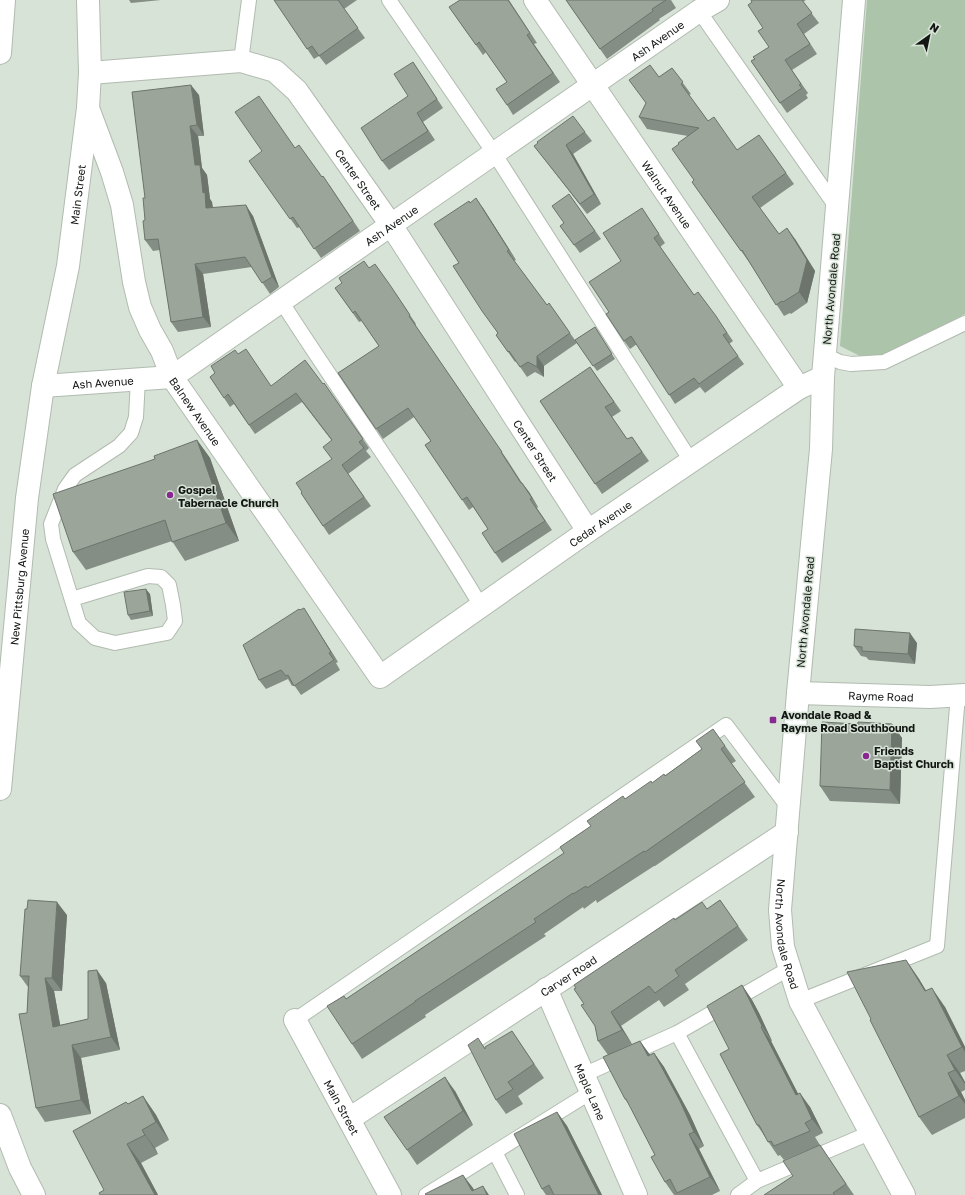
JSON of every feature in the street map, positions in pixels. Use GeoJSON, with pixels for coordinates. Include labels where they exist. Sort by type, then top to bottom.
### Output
{"type":"FeatureCollection","features":[{"type":"Feature","properties":{"kind":"street"},"geometry":{"type":"LineString","coordinates":[[0,53],[4,0]]}},
{"type":"Feature","properties":{"kind":"street","name":"Main Street"},"geometry":{"type":"LineString","coordinates":[[42,386],[68,266],[88,108],[90,73],[88,0]]}},
{"type":"Feature","properties":{"kind":"street","name":"Walnut Avenue"},"geometry":{"type":"LineString","coordinates":[[535,0],[799,388]]}},
{"type":"Feature","properties":{"kind":"street","name":"Ash Avenue"},"geometry":{"type":"LineString","coordinates":[[42,386],[172,377],[699,11],[718,0]]}},
{"type":"Feature","properties":{"kind":"street","name":"North Avondale Road"},"geometry":{"type":"LineString","coordinates":[[854,0],[825,354],[821,450],[798,693],[780,910],[783,947],[800,1001],[872,1132],[904,1195]]}},
{"type":"Feature","properties":{"kind":"street","name":"Center Street"},"geometry":{"type":"LineString","coordinates":[[90,73],[241,61],[275,71],[297,91],[391,225],[588,531]]}},
{"type":"Feature","properties":{"kind":"street","name":"Balnew Avenue"},"geometry":{"type":"LineString","coordinates":[[88,108],[112,172],[122,205],[133,276],[140,308],[162,351],[172,377],[380,677]]}},
{"type":"Feature","properties":{"kind":"street","name":"Cedar Avenue"},"geometry":{"type":"LineString","coordinates":[[380,677],[588,531],[799,388],[824,377]]}},
{"type":"Feature","properties":{"kind":"street","name":"New Pittsburg Avenue"},"geometry":{"type":"LineString","coordinates":[[0,789],[27,498],[42,386]]}},
{"type":"Feature","properties":{"kind":"street","name":"Rayme Road"},"geometry":{"type":"LineString","coordinates":[[798,693],[930,697],[961,695]]}},
{"type":"Feature","properties":{"kind":"street","name":"Carver Road"},"geometry":{"type":"LineString","coordinates":[[349,1119],[787,832]]}},
{"type":"Feature","properties":{"kind":"street","name":"Maple Lane"},"geometry":{"type":"LineString","coordinates":[[546,989],[636,1195]]}},
{"type":"Feature","properties":{"kind":"street","name":"Main Street"},"geometry":{"type":"LineString","coordinates":[[295,1020],[390,1195]]}},
{"type":"Feature","properties":{"kind":"street"},"geometry":{"type":"LineString","coordinates":[[0,1114],[20,1168],[34,1195]]}},
{"type":"Feature","properties":{"kind":"lane"},"geometry":{"type":"LineString","coordinates":[[241,61],[249,0]]}},
{"type":"Feature","properties":{"kind":"lane"},"geometry":{"type":"LineString","coordinates":[[389,0],[494,153],[691,461]]}},
{"type":"Feature","properties":{"kind":"lane"},"geometry":{"type":"LineString","coordinates":[[699,11],[837,208]]}},
{"type":"Feature","properties":{"kind":"lane"},"geometry":{"type":"LineString","coordinates":[[281,301],[312,351],[424,514],[481,606]]}},
{"type":"Feature","properties":{"kind":"lane"},"geometry":{"type":"LineString","coordinates":[[825,354],[840,362],[851,364],[884,362],[965,323]]}},
{"type":"Feature","properties":{"kind":"lane"},"geometry":{"type":"LineString","coordinates":[[72,599],[148,576],[161,577],[169,585],[175,622],[167,633],[115,643],[95,638],[79,623],[53,539],[51,524],[65,488],[75,476],[119,446],[131,433],[136,418],[138,380]]}},
{"type":"Feature","properties":{"kind":"lane"},"geometry":{"type":"LineString","coordinates":[[800,1001],[937,946],[961,695]]}},
{"type":"Feature","properties":{"kind":"lane"},"geometry":{"type":"LineString","coordinates":[[295,1020],[726,725],[788,807]]}},
{"type":"Feature","properties":{"kind":"lane"},"geometry":{"type":"LineString","coordinates":[[426,1195],[495,1152],[587,1083],[790,968]]}},
{"type":"Feature","properties":{"kind":"lane"},"geometry":{"type":"LineString","coordinates":[[677,1033],[757,1182]]}},
{"type":"Feature","properties":{"kind":"lane"},"geometry":{"type":"LineString","coordinates":[[738,1195],[757,1182],[872,1132]]}},
{"type":"Feature","properties":{"kind":"lane"},"geometry":{"type":"LineString","coordinates":[[495,1152],[517,1195]]}},
{"type":"Feature","properties":{"kind":"green space"},"geometry":{"type":"Polygon","coordinates":[[[867,0],[965,0],[965,314],[872,362],[840,346],[867,0]]]}},
{"type":"Feature","properties":{"kind":"building"},"geometry":{"type":"Polygon","coordinates":[[[274,0],[338,0],[358,28],[319,56],[312,46],[307,49],[274,0]]]}},
{"type":"Feature","properties":{"kind":"building"},"geometry":{"type":"Polygon","coordinates":[[[460,0],[508,0],[530,33],[527,35],[553,73],[507,105],[496,89],[507,82],[479,42],[476,45],[449,7],[460,0]]]}},
{"type":"Feature","properties":{"kind":"building"},"geometry":{"type":"Polygon","coordinates":[[[566,0],[666,0],[600,49],[566,0]]]}},
{"type":"Feature","properties":{"kind":"building"},"geometry":{"type":"Polygon","coordinates":[[[751,0],[802,0],[812,13],[797,24],[810,44],[785,60],[801,84],[799,85],[802,88],[780,103],[751,61],[755,59],[753,57],[769,47],[758,31],[763,28],[748,5],[752,2],[751,0]]]}},
{"type":"Feature","properties":{"kind":"building"},"geometry":{"type":"Polygon","coordinates":[[[413,62],[437,99],[417,113],[428,131],[382,161],[361,128],[408,96],[394,74],[413,62]]]}},
{"type":"Feature","properties":{"kind":"building"},"geometry":{"type":"Polygon","coordinates":[[[650,65],[659,77],[672,68],[683,82],[681,84],[708,121],[714,117],[737,150],[759,135],[786,173],[752,197],[779,234],[787,228],[807,260],[799,292],[783,302],[782,301],[776,305],[742,250],[741,251],[692,182],[694,180],[672,149],[699,128],[639,117],[646,103],[629,80],[650,65]]]}},
{"type":"Feature","properties":{"kind":"building"},"geometry":{"type":"Polygon","coordinates":[[[191,85],[197,125],[190,126],[195,165],[200,165],[203,193],[205,192],[206,208],[246,205],[272,277],[262,283],[245,257],[195,264],[203,317],[171,322],[158,239],[145,240],[143,198],[145,198],[132,92],[191,85]]]}},
{"type":"Feature","properties":{"kind":"building"},"geometry":{"type":"Polygon","coordinates":[[[259,96],[295,148],[299,145],[322,177],[323,176],[353,221],[314,249],[293,217],[290,219],[249,161],[262,151],[235,112],[259,96]]]}},
{"type":"Feature","properties":{"kind":"building"},"geometry":{"type":"Polygon","coordinates":[[[573,116],[585,132],[566,145],[594,194],[580,204],[534,146],[538,143],[537,142],[573,116]]]}},
{"type":"Feature","properties":{"kind":"building"},"geometry":{"type":"Polygon","coordinates":[[[569,194],[595,231],[574,245],[560,226],[564,223],[552,206],[569,194]]]}},
{"type":"Feature","properties":{"kind":"building"},"geometry":{"type":"Polygon","coordinates":[[[476,198],[509,250],[507,251],[547,305],[549,303],[570,333],[537,356],[537,367],[528,362],[520,367],[509,351],[508,352],[496,335],[498,333],[453,266],[459,263],[434,224],[476,198]]]}},
{"type":"Feature","properties":{"kind":"building"},"geometry":{"type":"Polygon","coordinates":[[[642,208],[659,234],[654,238],[694,295],[698,292],[716,316],[727,333],[723,335],[738,356],[699,384],[694,378],[669,395],[631,336],[624,341],[606,314],[609,312],[589,282],[621,261],[603,233],[642,208]]]}},
{"type":"Feature","properties":{"kind":"building"},"geometry":{"type":"Polygon","coordinates":[[[364,261],[369,268],[375,264],[390,285],[410,315],[409,316],[502,452],[545,521],[495,553],[482,533],[488,529],[467,497],[462,500],[425,445],[431,441],[408,408],[376,429],[338,373],[379,346],[355,311],[353,313],[335,288],[342,283],[339,278],[364,261]]]}},
{"type":"Feature","properties":{"kind":"building"},"geometry":{"type":"Polygon","coordinates":[[[595,327],[612,354],[593,366],[575,340],[595,327]]]}},
{"type":"Feature","properties":{"kind":"building"},"geometry":{"type":"Polygon","coordinates":[[[246,349],[271,386],[305,360],[323,384],[324,383],[363,439],[359,442],[364,448],[342,465],[364,497],[323,526],[296,483],[332,459],[323,447],[332,440],[296,393],[249,425],[228,394],[224,398],[210,377],[215,373],[211,366],[235,350],[238,354],[246,349]]]}},
{"type":"Feature","properties":{"kind":"building"},"geometry":{"type":"Polygon","coordinates":[[[590,367],[614,402],[605,407],[627,439],[632,437],[642,452],[595,484],[540,401],[590,367]]]}},
{"type":"Feature","properties":{"kind":"building","name":"Gospel Tabernacle Church"},"geometry":{"type":"Polygon","coordinates":[[[197,440],[226,523],[172,542],[165,520],[73,552],[53,494],[155,459],[154,456],[197,440]]]}},
{"type":"Feature","properties":{"kind":"building"},"geometry":{"type":"Polygon","coordinates":[[[146,589],[150,611],[128,615],[124,592],[146,589]]]}},
{"type":"Feature","properties":{"kind":"building"},"geometry":{"type":"Polygon","coordinates":[[[304,608],[331,652],[329,653],[334,660],[294,686],[288,675],[286,676],[281,670],[259,680],[243,645],[299,609],[304,608]]]}},
{"type":"Feature","properties":{"kind":"building"},"geometry":{"type":"Polygon","coordinates":[[[855,629],[910,633],[908,654],[862,651],[862,647],[854,646],[855,629]]]}},
{"type":"Feature","properties":{"kind":"building","name":"Friends Baptist Church"},"geometry":{"type":"Polygon","coordinates":[[[822,722],[892,724],[890,790],[820,786],[822,722]]]}},
{"type":"Feature","properties":{"kind":"building"},"geometry":{"type":"Polygon","coordinates":[[[713,729],[725,746],[721,749],[745,782],[645,852],[644,851],[587,888],[586,886],[573,893],[534,919],[536,922],[352,1044],[327,1006],[344,996],[346,999],[564,853],[560,847],[591,826],[587,821],[623,796],[625,799],[651,781],[652,783],[664,774],[665,776],[702,749],[696,741],[713,729]]]}},
{"type":"Feature","properties":{"kind":"building"},"geometry":{"type":"Polygon","coordinates":[[[28,900],[57,902],[52,978],[45,978],[53,1027],[88,1019],[88,971],[97,970],[111,1037],[72,1045],[81,1100],[36,1108],[19,1014],[27,1013],[29,976],[20,976],[25,909],[27,909],[28,900]]]}},
{"type":"Feature","properties":{"kind":"building"},"geometry":{"type":"Polygon","coordinates":[[[720,900],[738,926],[675,970],[679,976],[655,993],[649,986],[611,1012],[622,1030],[598,1041],[595,1026],[581,1005],[584,1004],[574,989],[576,988],[574,985],[674,918],[675,920],[702,902],[707,909],[720,900]]]}},
{"type":"Feature","properties":{"kind":"building"},"geometry":{"type":"Polygon","coordinates":[[[906,960],[925,991],[932,988],[962,1047],[947,1055],[955,1070],[948,1073],[959,1096],[919,1117],[847,972],[906,960]]]}},
{"type":"Feature","properties":{"kind":"building"},"geometry":{"type":"Polygon","coordinates":[[[742,985],[762,1026],[761,1027],[796,1095],[800,1093],[812,1119],[805,1123],[810,1131],[774,1146],[771,1141],[768,1142],[759,1125],[757,1125],[720,1054],[729,1049],[707,1006],[742,985]]]}},
{"type":"Feature","properties":{"kind":"building"},"geometry":{"type":"Polygon","coordinates":[[[512,1031],[534,1064],[508,1082],[513,1089],[496,1100],[468,1045],[478,1038],[485,1049],[485,1047],[512,1031]]]}},
{"type":"Feature","properties":{"kind":"building"},"geometry":{"type":"Polygon","coordinates":[[[640,1041],[648,1056],[654,1053],[680,1101],[694,1132],[689,1134],[710,1177],[677,1193],[670,1179],[665,1182],[651,1157],[655,1155],[603,1057],[640,1041]]]}},
{"type":"Feature","properties":{"kind":"building"},"geometry":{"type":"Polygon","coordinates":[[[445,1077],[463,1111],[407,1150],[384,1117],[445,1077]]]}},
{"type":"Feature","properties":{"kind":"building"},"geometry":{"type":"Polygon","coordinates":[[[143,1096],[156,1122],[142,1130],[145,1135],[127,1144],[155,1195],[100,1195],[99,1193],[104,1190],[73,1131],[126,1102],[128,1104],[143,1096]]]}},
{"type":"Feature","properties":{"kind":"building"},"geometry":{"type":"Polygon","coordinates":[[[557,1112],[599,1195],[554,1195],[549,1185],[542,1189],[514,1134],[557,1112]]]}},
{"type":"Feature","properties":{"kind":"building"},"geometry":{"type":"Polygon","coordinates":[[[820,1145],[846,1184],[833,1193],[835,1195],[764,1195],[793,1176],[783,1161],[820,1145]]]}},
{"type":"Feature","properties":{"kind":"building"},"geometry":{"type":"Polygon","coordinates":[[[463,1175],[472,1191],[483,1186],[487,1195],[425,1194],[463,1175]]]}},
{"type":"Feature","properties":{"kind":"place","name":"Gospel Tabernacle Church"},"geometry":{"type":"Point","coordinates":[170,495]}},
{"type":"Feature","properties":{"kind":"place","name":"Avondale Road & Rayme Road Southbound"},"geometry":{"type":"Point","coordinates":[773,720]}},
{"type":"Feature","properties":{"kind":"place","name":"Friends Baptist Church"},"geometry":{"type":"Point","coordinates":[866,756]}}]}
